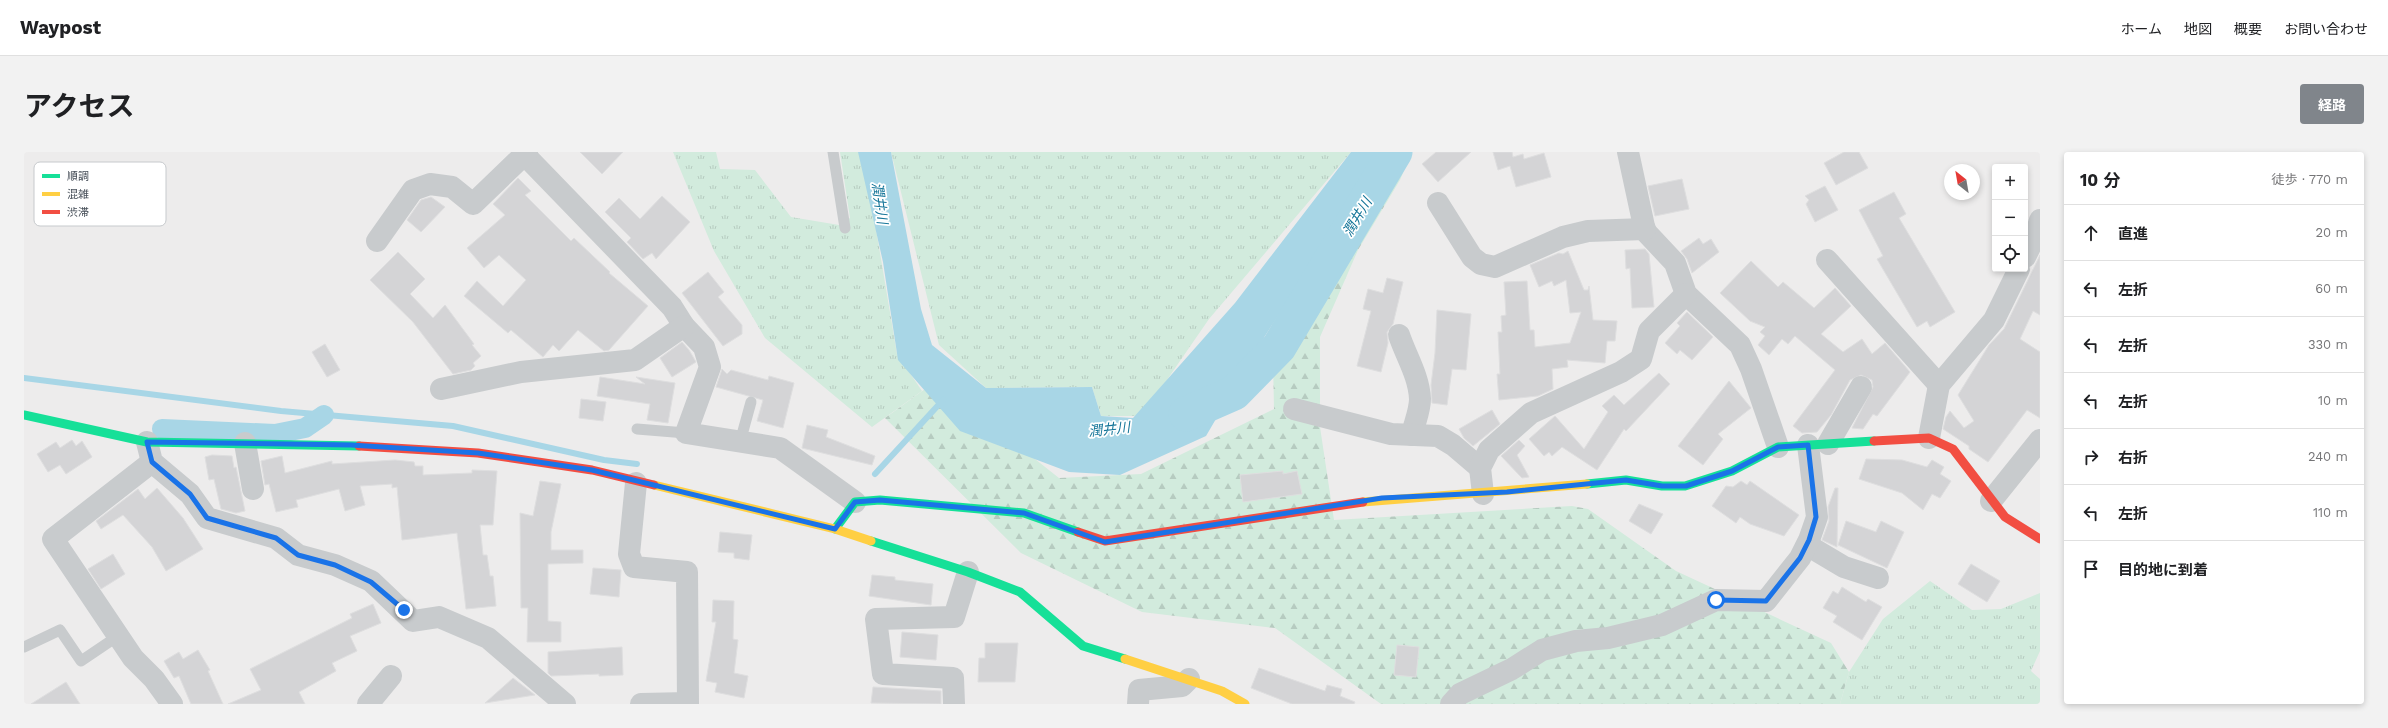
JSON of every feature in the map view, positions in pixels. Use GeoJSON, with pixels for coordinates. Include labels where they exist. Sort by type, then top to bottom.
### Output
{"type":"FeatureCollection","features":[{"type":"Feature","properties":{"kind":"street"},"geometry":{"type":"LineString","coordinates":[[1628,152],[1645,229],[1675,263],[1686,294],[1740,344],[1751,369],[1778,447]]}},
{"type":"Feature","properties":{"kind":"street"},"geometry":{"type":"LineString","coordinates":[[377,241],[413,190],[430,184],[452,187],[473,204],[525,153],[672,307],[684,326],[704,347],[710,367],[686,433],[780,448],[855,502],[880,500],[1024,513],[1105,542],[1382,498],[1483,494],[1626,480],[1662,486],[1686,486],[1732,471],[1778,447],[1929,438],[1953,449],[1991,501],[2005,517],[2040,539]]}},
{"type":"Feature","properties":{"kind":"street"},"geometry":{"type":"LineString","coordinates":[[1438,203],[1472,256],[1481,264],[1495,267],[1563,237],[1588,231],[1645,229]]}},
{"type":"Feature","properties":{"kind":"street"},"geometry":{"type":"LineString","coordinates":[[2028,251],[2035,237],[2040,220]]}},
{"type":"Feature","properties":{"kind":"street"},"geometry":{"type":"LineString","coordinates":[[1827,260],[1939,385]]}},
{"type":"Feature","properties":{"kind":"street"},"geometry":{"type":"LineString","coordinates":[[1929,438],[1939,385],[1994,320],[2018,272]]}},
{"type":"Feature","properties":{"kind":"street"},"geometry":{"type":"LineString","coordinates":[[1483,494],[1480,468],[1489,450],[1531,414],[1621,372],[1641,358],[1649,331],[1686,294]]}},
{"type":"Feature","properties":{"kind":"street"},"geometry":{"type":"LineString","coordinates":[[441,389],[521,372],[635,360],[684,326]]}},
{"type":"Feature","properties":{"kind":"street"},"geometry":{"type":"LineString","coordinates":[[1399,335],[1416,376],[1420,400],[1412,435]]}},
{"type":"Feature","properties":{"kind":"street"},"geometry":{"type":"LineString","coordinates":[[1451,704],[1460,694],[1512,669],[1542,650],[1576,641],[1608,638],[1662,625],[1716,600],[1766,601],[1800,558],[1807,545],[1816,517],[1818,444],[1861,387]]}},
{"type":"Feature","properties":{"kind":"street"},"geometry":{"type":"LineString","coordinates":[[1294,409],[1391,434],[1438,436],[1453,445],[1480,468]]}},
{"type":"Feature","properties":{"kind":"street"},"geometry":{"type":"LineString","coordinates":[[24,415],[150,452],[245,443],[351,445],[478,453],[592,470],[636,483],[835,529],[968,572],[1020,592],[1083,646],[1189,679],[1222,691],[1245,704]]}},
{"type":"Feature","properties":{"kind":"street"},"geometry":{"type":"LineString","coordinates":[[1991,501],[2040,440]]}},
{"type":"Feature","properties":{"kind":"street"},"geometry":{"type":"LineString","coordinates":[[245,443],[253,489]]}},
{"type":"Feature","properties":{"kind":"street"},"geometry":{"type":"LineString","coordinates":[[150,452],[53,539],[133,658],[154,680],[172,704]]}},
{"type":"Feature","properties":{"kind":"street"},"geometry":{"type":"LineString","coordinates":[[150,452],[190,494],[207,518],[276,538],[298,555],[335,565],[371,582],[413,621],[439,617],[488,638],[566,704]]}},
{"type":"Feature","properties":{"kind":"street"},"geometry":{"type":"LineString","coordinates":[[636,483],[629,554],[634,567],[687,572],[692,703],[641,704]]}},
{"type":"Feature","properties":{"kind":"street"},"geometry":{"type":"LineString","coordinates":[[835,529],[855,502]]}},
{"type":"Feature","properties":{"kind":"street"},"geometry":{"type":"LineString","coordinates":[[1807,545],[1844,567],[1878,578]]}},
{"type":"Feature","properties":{"kind":"street"},"geometry":{"type":"LineString","coordinates":[[954,704],[953,678],[883,674],[876,619],[954,617],[968,572]]}},
{"type":"Feature","properties":{"kind":"street"},"geometry":{"type":"LineString","coordinates":[[368,704],[391,676]]}},
{"type":"Feature","properties":{"kind":"street"},"geometry":{"type":"LineString","coordinates":[[1138,704],[1139,690],[1182,686],[1189,679]]}},
{"type":"Feature","properties":{"kind":"lane"},"geometry":{"type":"LineString","coordinates":[[833,152],[845,228]]}},
{"type":"Feature","properties":{"kind":"lane"},"geometry":{"type":"LineString","coordinates":[[740,442],[751,402]]}},
{"type":"Feature","properties":{"kind":"lane"},"geometry":{"type":"LineString","coordinates":[[637,429],[686,433]]}},
{"type":"Feature","properties":{"kind":"lane"},"geometry":{"type":"LineString","coordinates":[[24,647],[60,630],[81,661],[118,636]]}},
{"type":"Feature","properties":{"kind":"green space"},"geometry":{"type":"Polygon","coordinates":[[[673,152],[716,152],[720,169],[755,170],[791,217],[839,225],[850,218],[840,152],[863,152],[897,354],[922,391],[872,427],[765,338],[714,251],[673,152]]]}},
{"type":"Feature","properties":{"kind":"green space"},"geometry":{"type":"Polygon","coordinates":[[[891,152],[1351,152],[1209,319],[1142,416],[1101,416],[1092,387],[986,388],[939,345],[891,152]]]}},
{"type":"Feature","properties":{"kind":"green space"},"geometry":{"type":"Polygon","coordinates":[[[1367,152],[1412,152],[1400,180],[1358,250],[1320,337],[1320,427],[1334,520],[1572,506],[1588,509],[1676,571],[1831,643],[1849,672],[1840,704],[1381,704],[1275,628],[1142,612],[1021,553],[885,418],[936,381],[1059,478],[1141,474],[1274,409],[1272,311],[1367,152]]]}},
{"type":"Feature","properties":{"kind":"green space"},"geometry":{"type":"Polygon","coordinates":[[[1930,581],[1972,610],[2001,609],[2040,593],[2040,651],[2031,671],[2040,679],[2040,704],[1840,704],[1849,672],[1883,619],[1930,581]]]}},
{"type":"Feature","properties":{"kind":"water"},"geometry":{"type":"Polygon","coordinates":[[[858,152],[891,152],[921,309],[932,345],[986,388],[1092,387],[1101,416],[1133,418],[1235,303],[1351,152],[1382,152],[1258,347],[1206,436],[1120,475],[1069,472],[960,431],[898,360],[883,262],[858,152]]]}},
{"type":"Feature","properties":{"kind":"building"},"geometry":{"type":"Polygon","coordinates":[[[580,152],[623,152],[602,174],[580,152]]]}},
{"type":"Feature","properties":{"kind":"building"},"geometry":{"type":"Polygon","coordinates":[[[1436,152],[1471,152],[1438,182],[1422,164],[1436,152]]]}},
{"type":"Feature","properties":{"kind":"building"},"geometry":{"type":"Polygon","coordinates":[[[1493,152],[1512,152],[1513,157],[1523,154],[1524,159],[1544,153],[1551,177],[1516,187],[1510,166],[1498,170],[1493,152]]]}},
{"type":"Feature","properties":{"kind":"building"},"geometry":{"type":"Polygon","coordinates":[[[1844,152],[1859,152],[1868,168],[1836,185],[1824,163],[1844,152]]]}},
{"type":"Feature","properties":{"kind":"building"},"geometry":{"type":"Polygon","coordinates":[[[518,178],[531,191],[525,195],[571,241],[574,238],[610,272],[609,273],[648,306],[609,350],[604,351],[578,330],[559,351],[553,345],[543,357],[511,330],[508,333],[464,296],[477,281],[503,306],[526,280],[499,255],[484,268],[467,248],[505,215],[493,204],[518,178]]]}},
{"type":"Feature","properties":{"kind":"building"},"geometry":{"type":"Polygon","coordinates":[[[1682,179],[1689,209],[1655,216],[1648,186],[1682,179]]]}},
{"type":"Feature","properties":{"kind":"building"},"geometry":{"type":"Polygon","coordinates":[[[1825,186],[1838,210],[1815,222],[1806,204],[1809,200],[1805,196],[1825,186]]]}},
{"type":"Feature","properties":{"kind":"building"},"geometry":{"type":"Polygon","coordinates":[[[1894,192],[1906,214],[1899,218],[1955,312],[1930,327],[1927,321],[1917,327],[1877,259],[1883,256],[1859,210],[1894,192]]]}},
{"type":"Feature","properties":{"kind":"building"},"geometry":{"type":"Polygon","coordinates":[[[662,196],[690,222],[656,259],[652,253],[643,259],[627,242],[631,238],[605,212],[619,198],[640,219],[662,196]]]}},
{"type":"Feature","properties":{"kind":"building"},"geometry":{"type":"Polygon","coordinates":[[[431,197],[445,207],[421,232],[407,220],[421,200],[431,197]]]}},
{"type":"Feature","properties":{"kind":"building"},"geometry":{"type":"Polygon","coordinates":[[[1699,238],[1703,244],[1711,239],[1719,252],[1692,273],[1687,259],[1681,251],[1699,238]]]}},
{"type":"Feature","properties":{"kind":"building"},"geometry":{"type":"Polygon","coordinates":[[[1645,249],[1649,254],[1654,307],[1632,308],[1630,268],[1626,269],[1625,250],[1645,249]]]}},
{"type":"Feature","properties":{"kind":"building"},"geometry":{"type":"Polygon","coordinates":[[[1568,251],[1584,290],[1588,290],[1589,286],[1593,320],[1617,321],[1615,341],[1607,341],[1605,363],[1567,360],[1568,367],[1552,369],[1553,389],[1538,396],[1499,400],[1497,374],[1500,374],[1498,332],[1502,332],[1501,316],[1506,315],[1504,282],[1527,281],[1530,330],[1534,330],[1535,347],[1570,343],[1581,312],[1570,313],[1566,280],[1554,286],[1552,281],[1539,287],[1530,265],[1559,253],[1563,254],[1568,251]]]}},
{"type":"Feature","properties":{"kind":"building"},"geometry":{"type":"Polygon","coordinates":[[[398,252],[425,279],[410,294],[433,318],[445,305],[474,344],[472,345],[481,356],[473,363],[475,366],[471,370],[453,374],[413,322],[370,280],[398,252]]]}},
{"type":"Feature","properties":{"kind":"building"},"geometry":{"type":"Polygon","coordinates":[[[2040,255],[2040,315],[2033,311],[2020,339],[2040,352],[2040,418],[2027,410],[1988,462],[1969,449],[1969,446],[1943,429],[1946,417],[1950,411],[1964,428],[1974,421],[1958,395],[1989,345],[2004,329],[2040,255]]]}},
{"type":"Feature","properties":{"kind":"building"},"geometry":{"type":"Polygon","coordinates":[[[1751,261],[1778,287],[1783,282],[1814,308],[1835,288],[1851,306],[1821,334],[1843,352],[1862,339],[1872,354],[1885,343],[1910,372],[1877,416],[1873,414],[1863,429],[1852,428],[1873,387],[1872,380],[1861,375],[1850,380],[1831,415],[1817,432],[1802,433],[1793,426],[1835,370],[1795,336],[1788,344],[1782,339],[1769,355],[1758,345],[1765,336],[1760,332],[1765,327],[1750,321],[1720,293],[1751,261]]]}},
{"type":"Feature","properties":{"kind":"building"},"geometry":{"type":"Polygon","coordinates":[[[708,272],[724,292],[718,297],[742,325],[742,334],[723,346],[682,293],[708,272]]]}},
{"type":"Feature","properties":{"kind":"building"},"geometry":{"type":"Polygon","coordinates":[[[1387,278],[1403,282],[1393,324],[1387,332],[1388,343],[1381,372],[1357,366],[1371,311],[1363,309],[1368,289],[1383,293],[1387,278]]]}},
{"type":"Feature","properties":{"kind":"building"},"geometry":{"type":"Polygon","coordinates":[[[1437,310],[1471,314],[1466,370],[1452,369],[1447,405],[1432,403],[1431,385],[1435,353],[1437,310]]]}},
{"type":"Feature","properties":{"kind":"building"},"geometry":{"type":"Polygon","coordinates":[[[1687,312],[1713,337],[1692,360],[1680,350],[1677,354],[1665,343],[1680,326],[1677,323],[1687,312]]]}},
{"type":"Feature","properties":{"kind":"building"},"geometry":{"type":"Polygon","coordinates":[[[682,342],[696,362],[672,377],[660,358],[682,342]]]}},
{"type":"Feature","properties":{"kind":"building"},"geometry":{"type":"Polygon","coordinates":[[[325,344],[340,370],[327,377],[312,352],[325,344]]]}},
{"type":"Feature","properties":{"kind":"building"},"geometry":{"type":"Polygon","coordinates":[[[722,369],[727,374],[731,370],[768,380],[769,376],[794,383],[783,428],[757,421],[763,400],[716,387],[722,369]]]}},
{"type":"Feature","properties":{"kind":"building"},"geometry":{"type":"Polygon","coordinates":[[[1659,373],[1670,384],[1626,431],[1624,429],[1597,470],[1562,447],[1552,456],[1549,452],[1544,456],[1529,439],[1555,416],[1584,449],[1608,412],[1602,406],[1614,395],[1624,405],[1659,373]]]}},
{"type":"Feature","properties":{"kind":"building"},"geometry":{"type":"Polygon","coordinates":[[[600,377],[645,384],[636,377],[675,383],[668,423],[647,420],[650,404],[597,396],[600,377]]]}},
{"type":"Feature","properties":{"kind":"building"},"geometry":{"type":"Polygon","coordinates":[[[1729,381],[1751,408],[1718,434],[1723,439],[1703,465],[1678,446],[1729,381]]]}},
{"type":"Feature","properties":{"kind":"building"},"geometry":{"type":"Polygon","coordinates":[[[581,399],[606,402],[603,421],[579,418],[581,399]]]}},
{"type":"Feature","properties":{"kind":"building"},"geometry":{"type":"Polygon","coordinates":[[[1492,410],[1500,424],[1473,446],[1464,438],[1459,429],[1492,410]]]}},
{"type":"Feature","properties":{"kind":"building"},"geometry":{"type":"Polygon","coordinates":[[[807,425],[828,430],[826,437],[875,456],[872,465],[802,448],[807,425]]]}},
{"type":"Feature","properties":{"kind":"building"},"geometry":{"type":"Polygon","coordinates":[[[72,440],[76,446],[82,441],[92,457],[66,474],[60,465],[48,472],[37,454],[56,442],[60,448],[72,440]]]}},
{"type":"Feature","properties":{"kind":"building"},"geometry":{"type":"Polygon","coordinates":[[[1519,440],[1525,446],[1517,455],[1529,477],[1522,478],[1501,456],[1519,440]]]}},
{"type":"Feature","properties":{"kind":"building"},"geometry":{"type":"Polygon","coordinates":[[[212,455],[232,456],[234,468],[236,467],[245,511],[236,513],[221,509],[214,479],[209,480],[205,457],[212,455]]]}},
{"type":"Feature","properties":{"kind":"building"},"geometry":{"type":"Polygon","coordinates":[[[282,456],[285,473],[332,461],[332,464],[395,460],[414,462],[415,466],[423,466],[423,475],[472,473],[472,470],[497,471],[493,525],[480,525],[483,555],[487,555],[490,576],[493,576],[496,606],[466,609],[457,533],[402,540],[397,487],[392,488],[392,484],[360,486],[365,505],[345,511],[339,489],[296,500],[298,507],[276,512],[269,484],[265,485],[261,461],[282,456]]]}},
{"type":"Feature","properties":{"kind":"building"},"geometry":{"type":"Polygon","coordinates":[[[1866,459],[1902,460],[1927,467],[1932,460],[1944,467],[1940,474],[1951,481],[1940,498],[1932,494],[1923,510],[1902,493],[1859,479],[1866,459]]]}},
{"type":"Feature","properties":{"kind":"building"},"geometry":{"type":"Polygon","coordinates":[[[1283,471],[1283,474],[1297,471],[1302,494],[1243,502],[1240,475],[1283,471]]]}},
{"type":"Feature","properties":{"kind":"building"},"geometry":{"type":"Polygon","coordinates":[[[540,481],[561,484],[551,532],[551,550],[583,550],[583,563],[548,564],[548,621],[561,622],[561,642],[527,642],[528,608],[521,608],[520,513],[533,516],[540,481]]]}},
{"type":"Feature","properties":{"kind":"building"},"geometry":{"type":"Polygon","coordinates":[[[1741,481],[1747,485],[1750,481],[1799,515],[1784,536],[1750,524],[1740,517],[1736,523],[1712,506],[1726,486],[1733,487],[1741,481]]]}},
{"type":"Feature","properties":{"kind":"building"},"geometry":{"type":"Polygon","coordinates":[[[157,488],[183,518],[203,549],[166,571],[152,547],[123,515],[101,529],[96,521],[138,489],[145,499],[157,488]]]}},
{"type":"Feature","properties":{"kind":"building"},"geometry":{"type":"Polygon","coordinates":[[[1835,488],[1838,488],[1837,547],[1822,540],[1829,521],[1828,507],[1835,488]]]}},
{"type":"Feature","properties":{"kind":"building"},"geometry":{"type":"Polygon","coordinates":[[[1639,504],[1663,514],[1651,534],[1629,521],[1639,504]]]}},
{"type":"Feature","properties":{"kind":"building"},"geometry":{"type":"Polygon","coordinates":[[[1846,521],[1876,532],[1881,521],[1904,532],[1887,568],[1838,545],[1846,521]]]}},
{"type":"Feature","properties":{"kind":"building"},"geometry":{"type":"Polygon","coordinates":[[[720,532],[752,535],[749,560],[734,558],[734,553],[718,552],[720,532]]]}},
{"type":"Feature","properties":{"kind":"building"},"geometry":{"type":"Polygon","coordinates":[[[113,554],[125,574],[101,589],[88,569],[113,554]]]}},
{"type":"Feature","properties":{"kind":"building"},"geometry":{"type":"Polygon","coordinates":[[[1971,564],[2000,581],[1987,602],[1958,584],[1971,564]]]}},
{"type":"Feature","properties":{"kind":"building"},"geometry":{"type":"Polygon","coordinates":[[[593,568],[621,570],[619,597],[590,594],[593,568]]]}},
{"type":"Feature","properties":{"kind":"building"},"geometry":{"type":"Polygon","coordinates":[[[872,575],[895,577],[895,580],[933,584],[931,605],[869,596],[872,575]]]}},
{"type":"Feature","properties":{"kind":"building"},"geometry":{"type":"Polygon","coordinates":[[[1842,587],[1866,602],[1868,599],[1882,607],[1862,640],[1833,622],[1837,616],[1823,608],[1833,591],[1838,594],[1842,587]]]}},
{"type":"Feature","properties":{"kind":"building"},"geometry":{"type":"Polygon","coordinates":[[[713,600],[734,601],[733,639],[738,640],[734,673],[748,676],[744,698],[715,692],[717,683],[706,681],[716,622],[712,622],[713,600]]]}},
{"type":"Feature","properties":{"kind":"building"},"geometry":{"type":"Polygon","coordinates":[[[373,604],[381,623],[350,636],[357,651],[332,663],[336,671],[299,692],[305,704],[228,704],[261,690],[250,669],[352,618],[350,614],[373,604]]]}},
{"type":"Feature","properties":{"kind":"building"},"geometry":{"type":"Polygon","coordinates":[[[902,632],[938,635],[936,660],[900,657],[902,632]]]}},
{"type":"Feature","properties":{"kind":"building"},"geometry":{"type":"Polygon","coordinates":[[[985,643],[1018,643],[1015,682],[978,682],[979,658],[985,658],[985,643]]]}},
{"type":"Feature","properties":{"kind":"building"},"geometry":{"type":"Polygon","coordinates":[[[1397,645],[1419,647],[1416,677],[1394,675],[1397,645]]]}},
{"type":"Feature","properties":{"kind":"building"},"geometry":{"type":"Polygon","coordinates":[[[622,647],[623,675],[599,676],[599,674],[551,676],[548,673],[548,652],[622,647]]]}},
{"type":"Feature","properties":{"kind":"building"},"geometry":{"type":"Polygon","coordinates":[[[198,650],[210,670],[208,671],[223,704],[191,704],[179,676],[174,678],[164,661],[179,652],[183,659],[198,650]]]}},
{"type":"Feature","properties":{"kind":"building"},"geometry":{"type":"Polygon","coordinates":[[[1259,668],[1325,691],[1327,685],[1342,689],[1340,696],[1355,702],[1354,704],[1292,704],[1251,688],[1259,668]]]}},
{"type":"Feature","properties":{"kind":"building"},"geometry":{"type":"Polygon","coordinates":[[[513,678],[535,695],[485,703],[513,678]]]}},
{"type":"Feature","properties":{"kind":"building"},"geometry":{"type":"Polygon","coordinates":[[[66,682],[80,704],[31,704],[66,682]]]}},
{"type":"Feature","properties":{"kind":"building"},"geometry":{"type":"Polygon","coordinates":[[[873,687],[941,691],[941,704],[871,703],[873,687]]]}},
{"type":"Feature","properties":{"kind":"waterway","name":"潤井川"},"geometry":{"type":"LineString","coordinates":[[1186,414],[1234,393],[1279,347],[1395,152]]}},
{"type":"Feature","properties":{"kind":"waterway"},"geometry":{"type":"LineString","coordinates":[[24,378],[281,411],[453,426],[604,460],[637,464]]}},
{"type":"Feature","properties":{"kind":"waterway"},"geometry":{"type":"LineString","coordinates":[[875,474],[943,400]]}},
{"type":"Feature","properties":{"kind":"waterway"},"geometry":{"type":"LineString","coordinates":[[162,429],[275,434],[305,428],[324,415]]}},
{"type":"Feature","properties":{"kind":"traffic: fast"},"geometry":{"type":"LineString","coordinates":[[24,415],[147,442],[359,446]]}},
{"type":"Feature","properties":{"kind":"traffic: fast"},"geometry":{"type":"LineString","coordinates":[[1587,484],[1626,480],[1662,486],[1685,486],[1732,471],[1778,447],[1874,441]]}},
{"type":"Feature","properties":{"kind":"traffic: fast"},"geometry":{"type":"LineString","coordinates":[[835,529],[855,502],[880,500],[1024,513],[1078,532]]}},
{"type":"Feature","properties":{"kind":"traffic: fast"},"geometry":{"type":"LineString","coordinates":[[871,541],[968,572],[1020,592],[1083,646],[1125,659]]}},
{"type":"Feature","properties":{"kind":"traffic: slow"},"geometry":{"type":"LineString","coordinates":[[1363,502],[1587,484]]}},
{"type":"Feature","properties":{"kind":"traffic: slow"},"geometry":{"type":"LineString","coordinates":[[654,485],[835,529],[871,541]]}},
{"type":"Feature","properties":{"kind":"traffic: slow"},"geometry":{"type":"LineString","coordinates":[[1125,659],[1222,691],[1245,704]]}},
{"type":"Feature","properties":{"kind":"traffic: jam"},"geometry":{"type":"LineString","coordinates":[[1874,441],[1929,438],[1953,449],[2005,517],[2040,539]]}},
{"type":"Feature","properties":{"kind":"traffic: jam"},"geometry":{"type":"LineString","coordinates":[[359,446],[478,453],[592,470],[654,485]]}},
{"type":"Feature","properties":{"kind":"traffic: jam"},"geometry":{"type":"LineString","coordinates":[[1078,532],[1105,541],[1363,502]]}},
{"type":"Feature","properties":{"kind":"route"},"geometry":{"type":"LineString","coordinates":[[404,610],[371,582],[335,565],[298,555],[276,538],[207,518],[190,494],[152,462],[147,442],[351,445],[478,453],[592,470],[636,483],[835,529],[855,502],[880,500],[962,509],[1024,513],[1105,542],[1382,498],[1507,492],[1626,480],[1662,486],[1686,486],[1732,471],[1778,447],[1808,445],[1816,517],[1809,540],[1800,558],[1766,601],[1716,600]]}}]}
